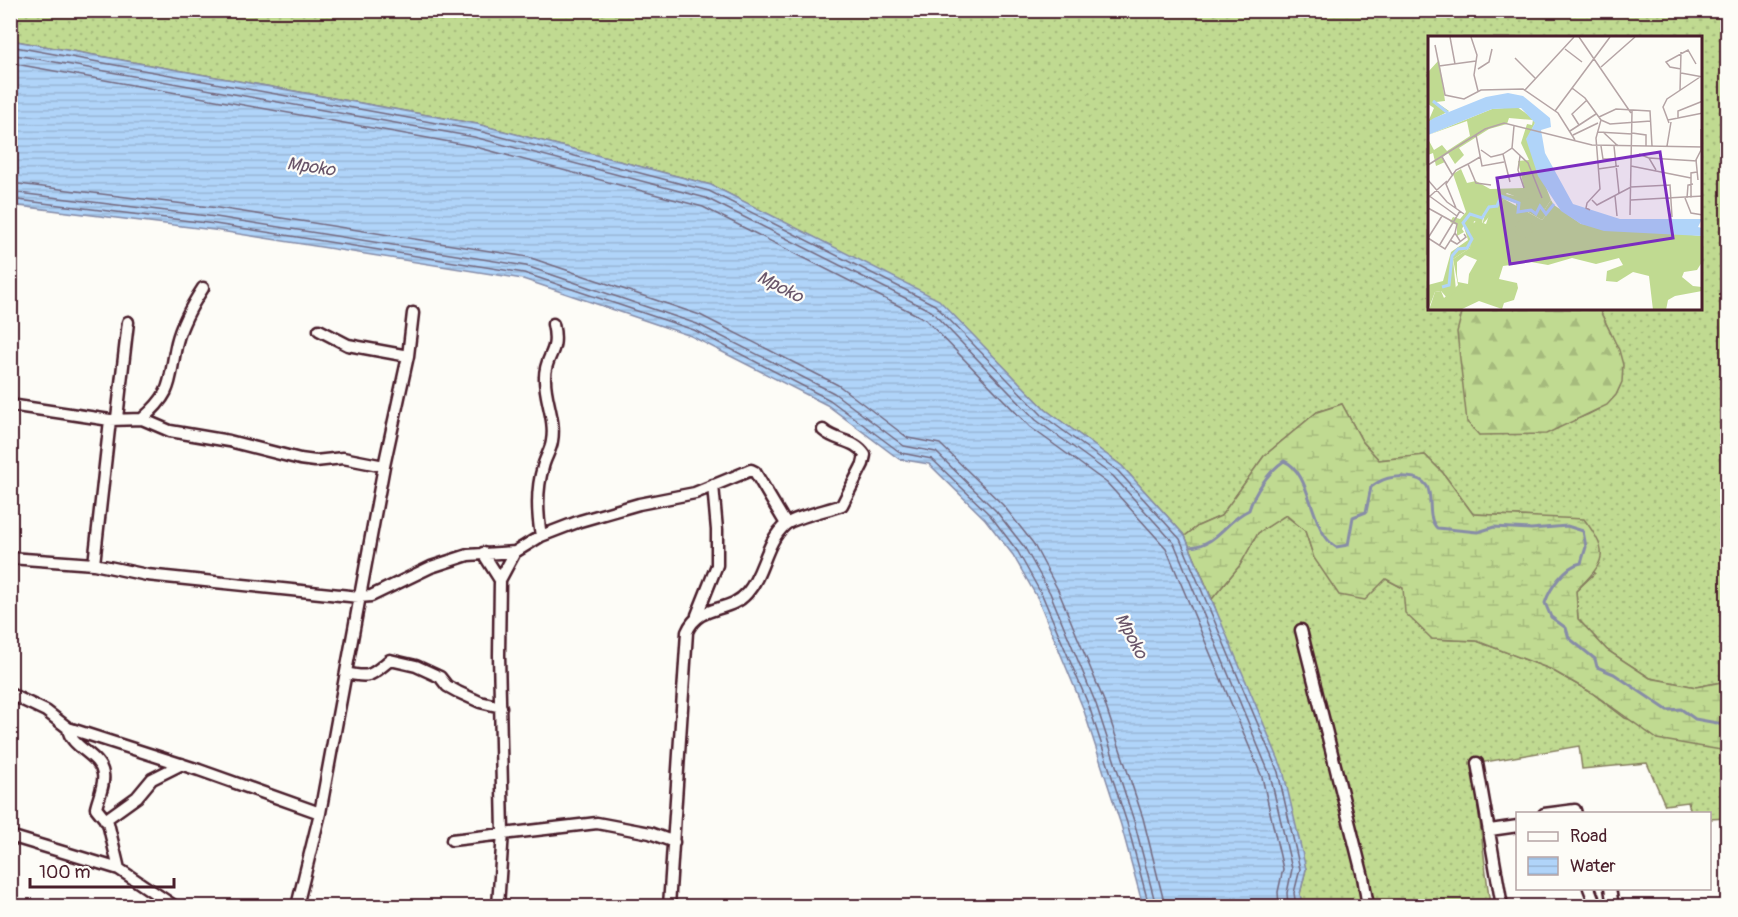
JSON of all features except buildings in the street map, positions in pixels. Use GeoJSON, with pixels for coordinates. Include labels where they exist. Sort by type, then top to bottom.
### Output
{"type":"FeatureCollection","features":[{"type":"Feature","properties":{"kind":"street"},"geometry":{"type":"LineString","coordinates":[[142,419],[167,394],[177,340],[190,307],[203,288]]}},
{"type":"Feature","properties":{"kind":"street"},"geometry":{"type":"LineString","coordinates":[[297,906],[320,813],[359,597],[380,503],[384,466],[408,356],[413,313]]}},
{"type":"Feature","properties":{"kind":"street"},"geometry":{"type":"LineString","coordinates":[[93,564],[128,322]]}},
{"type":"Feature","properties":{"kind":"street"},"geometry":{"type":"LineString","coordinates":[[541,536],[536,503],[542,471],[553,440],[552,413],[544,378],[547,362],[555,346],[553,324]]}},
{"type":"Feature","properties":{"kind":"street"},"geometry":{"type":"LineString","coordinates":[[319,330],[348,345],[408,356]]}},
{"type":"Feature","properties":{"kind":"street"},"geometry":{"type":"LineString","coordinates":[[10,405],[113,419],[142,419],[170,430],[229,441],[300,459],[315,461],[343,458],[384,466]]}},
{"type":"Feature","properties":{"kind":"street"},"geometry":{"type":"LineString","coordinates":[[697,615],[733,603],[746,595],[758,576],[768,549],[786,524],[842,505],[863,464],[865,455],[859,446],[829,436],[823,430]]}},
{"type":"Feature","properties":{"kind":"street"},"geometry":{"type":"LineString","coordinates":[[10,558],[93,564],[147,575],[359,597],[371,596],[431,567],[483,553],[515,552],[541,536],[580,521],[639,504],[695,493],[746,471],[755,472],[786,524]]}},
{"type":"Feature","properties":{"kind":"street"},"geometry":{"type":"LineString","coordinates":[[669,906],[683,715],[682,667],[687,632],[697,615],[717,565],[713,485]]}},
{"type":"Feature","properties":{"kind":"street"},"geometry":{"type":"LineString","coordinates":[[498,906],[503,832],[500,580],[515,552]]}},
{"type":"Feature","properties":{"kind":"street"},"geometry":{"type":"LineString","coordinates":[[483,553],[500,580]]}},
{"type":"Feature","properties":{"kind":"street"},"geometry":{"type":"LineString","coordinates":[[1301,630],[1363,877],[1368,906]]}},
{"type":"Feature","properties":{"kind":"street"},"geometry":{"type":"LineString","coordinates":[[346,673],[366,677],[374,675],[390,660],[402,662],[440,677],[447,686],[480,702],[501,707]]}},
{"type":"Feature","properties":{"kind":"street"},"geometry":{"type":"LineString","coordinates":[[10,694],[46,711],[68,728],[182,764],[320,813]]}},
{"type":"Feature","properties":{"kind":"street"},"geometry":{"type":"LineString","coordinates":[[68,728],[70,739],[99,766],[103,775],[96,808],[108,823],[119,869]]}},
{"type":"Feature","properties":{"kind":"street"},"geometry":{"type":"LineString","coordinates":[[1477,763],[1502,906]]}},
{"type":"Feature","properties":{"kind":"street"},"geometry":{"type":"LineString","coordinates":[[105,820],[137,797],[152,779],[182,764]]}},
{"type":"Feature","properties":{"kind":"street"},"geometry":{"type":"LineString","coordinates":[[1554,812],[1575,810],[1576,812]]}},
{"type":"Feature","properties":{"kind":"street"},"geometry":{"type":"LineString","coordinates":[[452,840],[503,832],[597,823],[650,833],[674,842]]}},
{"type":"Feature","properties":{"kind":"street"},"geometry":{"type":"LineString","coordinates":[[1490,830],[1516,826]]}},
{"type":"Feature","properties":{"kind":"street"},"geometry":{"type":"LineString","coordinates":[[10,836],[119,869],[141,887],[174,906]]}},
{"type":"Feature","properties":{"kind":"street"},"geometry":{"type":"LineString","coordinates":[[1590,890],[1596,906]]}},
{"type":"Feature","properties":{"kind":"street"},"geometry":{"type":"LineString","coordinates":[[1610,890],[1613,906]]}},
{"type":"Feature","properties":{"kind":"green space"},"geometry":{"type":"Polygon","coordinates":[[[10,11],[1727,11],[1727,681],[1696,687],[1650,678],[1607,650],[1578,619],[1576,591],[1595,573],[1536,517],[1473,514],[1443,473],[1425,455],[1379,460],[1362,441],[1342,404],[1317,412],[1264,456],[1221,516],[1198,526],[1185,536],[1122,466],[1046,410],[939,301],[711,185],[477,124],[11,40],[10,11]]]}},
{"type":"Feature","properties":{"kind":"green space"},"geometry":{"type":"Polygon","coordinates":[[[1463,310],[1599,310],[1619,350],[1623,365],[1622,382],[1616,395],[1607,405],[1546,434],[1479,435],[1467,422],[1457,332],[1463,310]]]}},
{"type":"Feature","properties":{"kind":"green space"},"geometry":{"type":"Polygon","coordinates":[[[1342,404],[1362,441],[1379,460],[1425,455],[1443,473],[1473,514],[1584,519],[1598,541],[1601,557],[1594,572],[1576,591],[1578,619],[1607,650],[1650,678],[1696,687],[1727,681],[1727,748],[1721,750],[1657,739],[1592,693],[1550,669],[1477,641],[1432,639],[1405,613],[1403,588],[1386,579],[1365,600],[1339,595],[1314,558],[1305,531],[1286,515],[1258,533],[1240,565],[1212,599],[1185,536],[1198,526],[1221,516],[1264,456],[1317,412],[1342,404]]]}},
{"type":"Feature","properties":{"kind":"green space"},"geometry":{"type":"Polygon","coordinates":[[[1285,515],[1305,531],[1314,558],[1386,579],[1403,588],[1432,639],[1477,641],[1550,669],[1592,693],[1625,718],[1721,750],[1727,748],[1727,818],[1711,819],[1711,812],[1691,812],[1688,802],[1665,805],[1647,763],[1582,769],[1579,746],[1473,764],[1490,906],[1302,906],[1300,894],[1306,869],[1212,599],[1240,565],[1258,533],[1285,515]]]}},
{"type":"Feature","properties":{"kind":"water","name":"Mpoko"},"geometry":{"type":"Polygon","coordinates":[[[10,40],[477,124],[711,185],[939,300],[1046,410],[1122,466],[1185,536],[1283,770],[1306,869],[1300,894],[1302,906],[1143,906],[1121,825],[1083,708],[1038,599],[1013,555],[985,519],[929,464],[899,459],[827,405],[691,336],[523,279],[214,230],[11,205],[10,40]]]}},
{"type":"Feature","properties":{"kind":"waterway"},"geometry":{"type":"LineString","coordinates":[[1190,547],[1208,542],[1249,510],[1263,483],[1284,461],[1293,467],[1300,477],[1321,529],[1336,547],[1348,545],[1353,517],[1366,512],[1371,487],[1388,478],[1397,477],[1418,479],[1425,484],[1429,490],[1431,514],[1437,528],[1478,532],[1494,527],[1531,529],[1567,526],[1583,531],[1586,547],[1581,563],[1569,568],[1559,578],[1545,603],[1551,617],[1566,628],[1569,638],[1595,659],[1597,667],[1614,674],[1667,710],[1681,709],[1695,719],[1728,725]]}}]}
